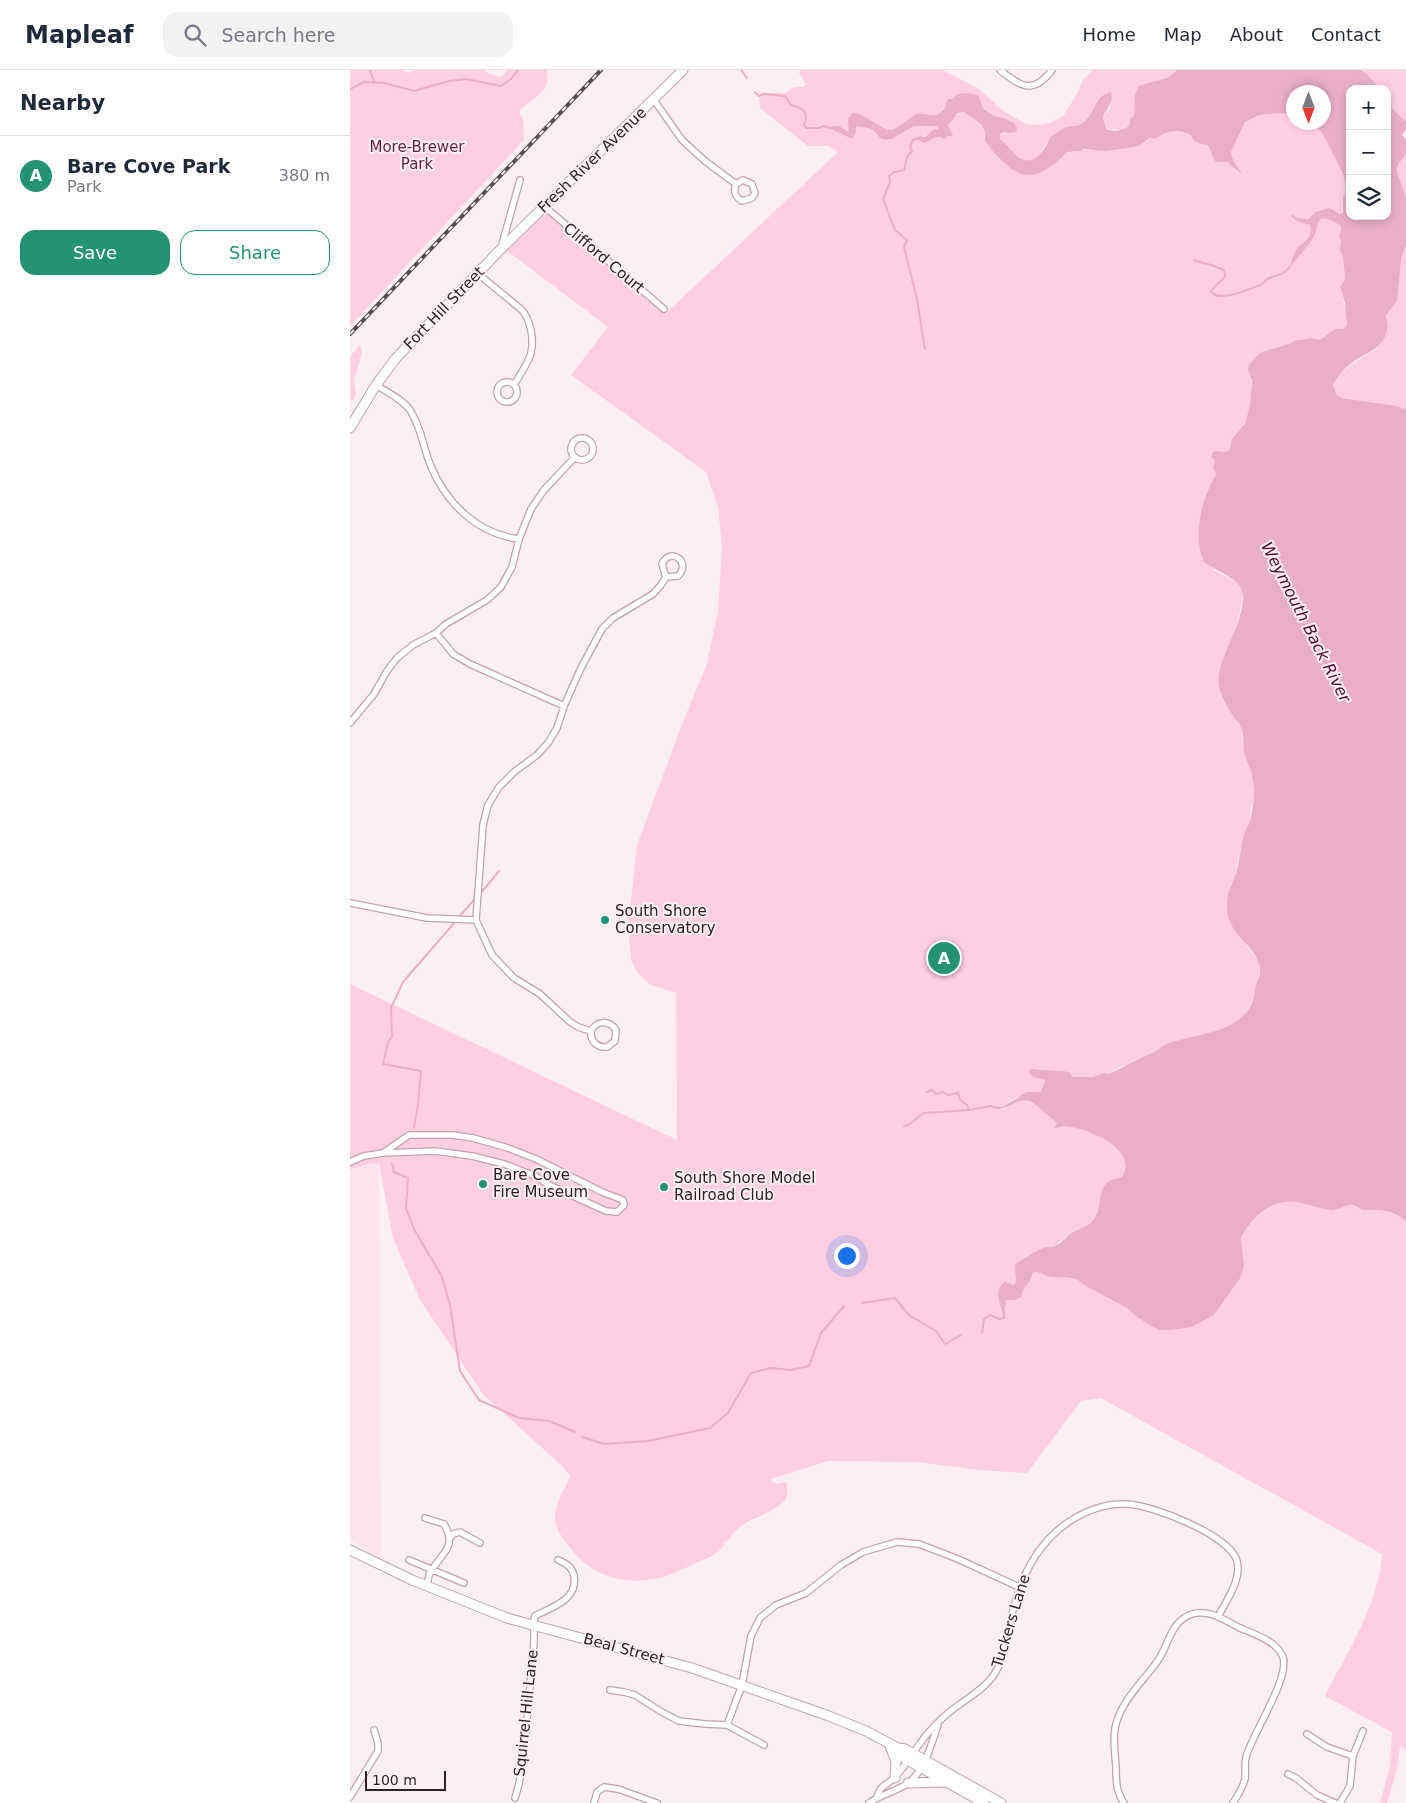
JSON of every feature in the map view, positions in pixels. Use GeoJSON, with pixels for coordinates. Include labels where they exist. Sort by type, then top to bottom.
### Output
{"type":"FeatureCollection","features":[{"type":"Feature","properties":{"kind":"street","name":"Fresh River Avenue"},"geometry":{"type":"LineString","coordinates":[[500,250],[683,70]]}},
{"type":"Feature","properties":{"kind":"street"},"geometry":{"type":"LineString","coordinates":[[1000,70],[1019,84],[1027,86],[1040,84],[1052,70]]}},
{"type":"Feature","properties":{"kind":"street"},"geometry":{"type":"LineString","coordinates":[[654,100],[682,140],[705,161],[736,184]]}},
{"type":"Feature","properties":{"kind":"street","name":"Fort Hill Street"},"geometry":{"type":"LineString","coordinates":[[350,428],[376,385],[396,358],[500,250],[520,180]]}},
{"type":"Feature","properties":{"kind":"street","name":"Clifford Court"},"geometry":{"type":"LineString","coordinates":[[544,206],[664,309]]}},
{"type":"Feature","properties":{"kind":"street"},"geometry":{"type":"LineString","coordinates":[[477,273],[524,312],[527,317],[531,330],[531,354],[514,385]]}},
{"type":"Feature","properties":{"kind":"street"},"geometry":{"type":"LineString","coordinates":[[376,385],[410,410],[419,429],[436,478],[454,504],[470,519],[483,527],[502,535],[519,539]]}},
{"type":"Feature","properties":{"kind":"street"},"geometry":{"type":"LineString","coordinates":[[350,723],[374,694],[397,658],[413,645],[436,633],[446,624],[487,600],[501,587],[512,567],[527,515],[548,484],[575,457]]}},
{"type":"Feature","properties":{"kind":"street"},"geometry":{"type":"LineString","coordinates":[[592,1031],[578,1027],[568,1020],[540,994],[514,978],[492,954],[476,920],[482,832],[488,805],[494,792],[514,772],[537,756],[557,728],[564,706],[591,649],[607,623],[620,613],[648,598],[658,590],[666,577]]}},
{"type":"Feature","properties":{"kind":"street"},"geometry":{"type":"LineString","coordinates":[[436,633],[453,654],[470,664],[564,706]]}},
{"type":"Feature","properties":{"kind":"street"},"geometry":{"type":"LineString","coordinates":[[350,903],[427,918],[476,920]]}},
{"type":"Feature","properties":{"kind":"street"},"geometry":{"type":"LineString","coordinates":[[604,1022],[610,1023],[616,1030],[617,1035],[615,1041],[607,1047],[597,1046],[592,1041],[592,1031],[598,1023],[604,1022]]}},
{"type":"Feature","properties":{"kind":"street"},"geometry":{"type":"LineString","coordinates":[[350,1162],[364,1156],[384,1153],[435,1151],[472,1156],[496,1162],[535,1176],[549,1185],[606,1211],[617,1212],[624,1205],[623,1200],[602,1192],[553,1166],[508,1148],[473,1138],[453,1135],[409,1134],[384,1153]]}},
{"type":"Feature","properties":{"kind":"street","name":"Tuckers Lane"},"geometry":{"type":"LineString","coordinates":[[877,1797],[879,1789],[894,1778],[928,1734],[954,1708],[986,1684],[997,1669],[1006,1644],[1024,1573],[1036,1555],[1063,1526],[1085,1512],[1094,1508],[1116,1504],[1138,1506],[1167,1514],[1209,1534],[1225,1544],[1235,1554],[1238,1567],[1237,1577],[1218,1617]]}},
{"type":"Feature","properties":{"kind":"street"},"geometry":{"type":"LineString","coordinates":[[425,1518],[444,1524],[450,1538]]}},
{"type":"Feature","properties":{"kind":"street"},"geometry":{"type":"LineString","coordinates":[[427,1586],[432,1569],[446,1551],[453,1534],[460,1532],[480,1543]]}},
{"type":"Feature","properties":{"kind":"street"},"geometry":{"type":"LineString","coordinates":[[727,1725],[742,1686],[751,1636],[756,1625],[765,1613],[776,1605],[806,1593],[851,1558],[873,1548],[897,1542],[920,1544],[1019,1587]]}},
{"type":"Feature","properties":{"kind":"street","name":"Beal Street"},"geometry":{"type":"LineString","coordinates":[[350,1550],[427,1586],[507,1618],[668,1661],[830,1716],[866,1731],[898,1748],[905,1749],[910,1757],[1001,1803]]}},
{"type":"Feature","properties":{"kind":"street"},"geometry":{"type":"LineString","coordinates":[[409,1560],[464,1583]]}},
{"type":"Feature","properties":{"kind":"street"},"geometry":{"type":"LineString","coordinates":[[534,1626],[536,1616],[561,1603],[573,1592],[575,1583],[574,1573],[567,1564],[558,1560]]}},
{"type":"Feature","properties":{"kind":"street"},"geometry":{"type":"LineString","coordinates":[[1124,1803],[1119,1796],[1114,1747],[1114,1732],[1120,1713],[1158,1660],[1170,1633],[1179,1621],[1201,1612],[1218,1617],[1274,1646],[1283,1655],[1284,1664],[1281,1681],[1246,1756],[1244,1780],[1233,1803]]}},
{"type":"Feature","properties":{"kind":"street","name":"Squirrel Hill Lane"},"geometry":{"type":"LineString","coordinates":[[515,1798],[524,1754],[534,1626]]}},
{"type":"Feature","properties":{"kind":"street"},"geometry":{"type":"LineString","coordinates":[[610,1690],[635,1695],[679,1721],[727,1725],[764,1745]]}},
{"type":"Feature","properties":{"kind":"street","name":"Tuckers Lane"},"geometry":{"type":"LineString","coordinates":[[908,1783],[923,1763],[939,1723]]}},
{"type":"Feature","properties":{"kind":"street"},"geometry":{"type":"LineString","coordinates":[[350,1797],[378,1752],[378,1743],[374,1730]]}},
{"type":"Feature","properties":{"kind":"street"},"geometry":{"type":"LineString","coordinates":[[1340,1803],[1350,1786],[1352,1756],[1364,1731]]}},
{"type":"Feature","properties":{"kind":"street"},"geometry":{"type":"LineString","coordinates":[[1307,1734],[1327,1747],[1352,1756]]}},
{"type":"Feature","properties":{"kind":"street"},"geometry":{"type":"LineString","coordinates":[[889,1743],[896,1762],[894,1778]]}},
{"type":"Feature","properties":{"kind":"street","name":"Beal Street"},"geometry":{"type":"LineString","coordinates":[[923,1763],[946,1782],[984,1803]]}},
{"type":"Feature","properties":{"kind":"street"},"geometry":{"type":"LineString","coordinates":[[1288,1774],[1316,1794],[1335,1803]]}},
{"type":"Feature","properties":{"kind":"street"},"geometry":{"type":"LineString","coordinates":[[869,1803],[877,1797],[908,1783],[946,1782]]}},
{"type":"Feature","properties":{"kind":"street"},"geometry":{"type":"LineString","coordinates":[[594,1803],[600,1788],[610,1787],[657,1803]]}},
{"type":"Feature","properties":{"kind":"shaded area"},"geometry":{"type":"Polygon","coordinates":[[[367,1163],[379,1163],[381,1558],[350,1540],[350,1170],[367,1163]]]}},
{"type":"Feature","properties":{"kind":"green space","name":"More-Brewer Park"},"geometry":{"type":"Polygon","coordinates":[[[350,70],[402,70],[408,73],[416,70],[484,70],[489,74],[499,77],[504,75],[507,70],[547,70],[547,78],[543,90],[518,112],[523,120],[524,140],[350,326],[350,70]]]}},
{"type":"Feature","properties":{"kind":"green space"},"geometry":{"type":"Polygon","coordinates":[[[801,70],[943,70],[979,89],[1005,112],[1026,124],[1034,125],[1050,123],[1063,116],[1077,94],[1083,80],[1093,70],[1177,70],[1169,77],[1157,80],[1135,107],[1129,126],[1121,130],[1106,129],[1103,117],[1110,108],[1112,94],[1107,92],[1097,102],[1084,122],[1078,126],[1062,129],[1048,142],[1036,158],[1027,160],[1019,157],[1000,139],[1000,134],[1007,132],[1011,122],[994,116],[982,106],[958,95],[954,96],[937,115],[917,115],[893,130],[883,128],[862,115],[850,128],[849,132],[839,126],[830,126],[835,131],[852,139],[856,126],[868,128],[885,140],[892,139],[913,126],[937,126],[939,130],[916,139],[925,143],[934,137],[941,136],[953,118],[964,112],[981,124],[985,132],[985,141],[995,154],[1011,169],[1021,174],[1040,173],[1056,163],[1067,152],[1094,149],[1106,151],[1139,146],[1151,138],[1174,131],[1185,133],[1197,143],[1208,145],[1213,158],[1220,162],[1228,162],[1236,171],[1240,172],[1231,158],[1231,152],[1245,122],[1259,115],[1283,113],[1286,114],[1286,130],[1319,130],[1323,134],[1344,176],[1346,191],[1343,197],[1342,215],[1322,211],[1302,219],[1292,215],[1310,225],[1310,229],[1309,235],[1299,248],[1291,266],[1298,255],[1309,245],[1320,219],[1326,219],[1340,225],[1345,265],[1344,281],[1341,284],[1347,325],[1344,329],[1335,329],[1320,340],[1292,343],[1262,352],[1250,376],[1251,394],[1245,422],[1232,440],[1229,450],[1215,461],[1216,474],[1207,491],[1199,525],[1199,544],[1214,570],[1238,583],[1242,590],[1242,602],[1236,627],[1219,673],[1221,697],[1241,728],[1244,748],[1254,785],[1255,798],[1251,807],[1250,822],[1244,834],[1231,885],[1227,911],[1250,951],[1259,961],[1260,976],[1251,1003],[1245,1014],[1233,1025],[1212,1033],[1170,1042],[1126,1066],[1119,1067],[1109,1074],[1104,1073],[1092,1077],[1072,1077],[1064,1071],[1036,1069],[1045,1081],[1041,1093],[1022,1095],[1003,1106],[997,1107],[1002,1110],[1020,1101],[1032,1102],[1057,1123],[1054,1128],[1066,1126],[1075,1128],[1097,1135],[1108,1141],[1123,1156],[1125,1165],[1123,1176],[1107,1182],[1104,1186],[1099,1207],[1093,1221],[1082,1229],[1073,1231],[1056,1245],[1045,1247],[1032,1255],[1026,1256],[1015,1272],[1017,1276],[1014,1285],[998,1298],[1002,1313],[1005,1311],[1005,1300],[1031,1280],[1034,1272],[1036,1272],[1050,1277],[1076,1279],[1127,1308],[1134,1315],[1206,1318],[1214,1315],[1241,1277],[1244,1265],[1241,1239],[1246,1230],[1258,1215],[1273,1205],[1291,1202],[1333,1210],[1351,1205],[1363,1210],[1390,1212],[1406,1221],[1406,1750],[1400,1746],[1397,1769],[1387,1803],[1380,1803],[1390,1766],[1392,1732],[1325,1696],[1361,1628],[1375,1592],[1382,1554],[1101,1398],[1081,1401],[1027,1473],[980,1470],[916,1462],[828,1461],[771,1479],[773,1483],[784,1482],[787,1484],[785,1500],[775,1508],[739,1527],[717,1553],[706,1559],[666,1576],[649,1580],[624,1580],[600,1573],[590,1567],[571,1549],[561,1535],[555,1519],[556,1508],[570,1476],[563,1467],[483,1394],[420,1300],[393,1238],[379,1163],[367,1164],[350,1170],[350,984],[677,1140],[676,993],[649,984],[637,972],[631,959],[628,927],[637,845],[686,714],[706,667],[718,611],[722,547],[718,507],[706,472],[571,375],[608,327],[506,250],[546,211],[666,313],[837,153],[829,146],[808,146],[760,108],[759,99],[765,93],[785,93],[795,87],[803,87],[806,84],[799,73],[801,70]]]}},
{"type":"Feature","properties":{"kind":"green space"},"geometry":{"type":"Polygon","coordinates":[[[1361,70],[1406,70],[1406,121],[1393,110],[1391,104],[1391,85],[1377,85],[1361,70]]]}},
{"type":"Feature","properties":{"kind":"green space"},"geometry":{"type":"Polygon","coordinates":[[[1406,154],[1406,197],[1397,172],[1397,166],[1406,154]]]}},
{"type":"Feature","properties":{"kind":"green space"},"geometry":{"type":"Polygon","coordinates":[[[1406,245],[1406,410],[1397,406],[1342,398],[1336,394],[1332,384],[1353,364],[1377,349],[1386,315],[1394,303],[1398,290],[1401,261],[1406,245]]]}},
{"type":"Feature","properties":{"kind":"green space"},"geometry":{"type":"Polygon","coordinates":[[[360,345],[362,354],[354,379],[356,394],[354,399],[350,401],[350,357],[360,345]]]}},
{"type":"Feature","properties":{"kind":"water"},"geometry":{"type":"Polygon","coordinates":[[[1177,70],[1361,70],[1377,85],[1346,85],[1346,191],[1344,176],[1323,134],[1319,130],[1331,130],[1331,85],[1286,85],[1286,114],[1259,115],[1245,122],[1231,152],[1232,158],[1242,174],[1228,162],[1216,162],[1208,145],[1197,143],[1191,136],[1178,131],[1168,132],[1156,139],[1150,138],[1139,146],[1106,151],[1084,149],[1067,152],[1056,163],[1040,173],[1030,175],[1021,174],[1011,169],[995,154],[985,141],[985,132],[981,124],[964,112],[958,113],[948,125],[953,136],[947,136],[944,139],[936,137],[925,143],[915,139],[920,136],[925,137],[934,129],[939,130],[937,126],[914,126],[892,139],[885,140],[868,128],[856,126],[856,132],[852,139],[835,131],[830,126],[839,126],[849,132],[848,120],[852,113],[863,116],[890,130],[900,126],[917,114],[937,115],[944,109],[948,99],[952,99],[954,96],[964,93],[978,95],[983,108],[994,116],[1014,123],[1017,128],[1016,132],[1004,132],[1000,134],[1000,139],[1020,158],[1030,160],[1043,151],[1051,136],[1067,127],[1083,123],[1098,100],[1111,92],[1111,102],[1103,117],[1106,129],[1112,131],[1126,128],[1129,126],[1130,119],[1134,115],[1135,95],[1139,86],[1169,77],[1177,70]]]}},
{"type":"Feature","properties":{"kind":"water","name":"Weymouth Back River"},"geometry":{"type":"Polygon","coordinates":[[[1391,104],[1393,110],[1406,121],[1406,130],[1402,135],[1406,139],[1406,154],[1397,166],[1397,172],[1406,197],[1406,245],[1401,260],[1397,301],[1386,315],[1387,330],[1382,342],[1354,361],[1333,384],[1336,394],[1342,398],[1397,406],[1406,410],[1406,1221],[1390,1212],[1363,1210],[1351,1205],[1333,1210],[1291,1202],[1273,1205],[1251,1222],[1241,1238],[1244,1265],[1241,1277],[1214,1315],[1191,1327],[1160,1330],[1134,1315],[1127,1308],[1076,1279],[1050,1277],[1036,1272],[1033,1273],[1021,1297],[1016,1300],[1006,1300],[1004,1315],[998,1293],[1001,1285],[1005,1282],[1014,1285],[1016,1264],[1046,1247],[1056,1246],[1072,1232],[1090,1223],[1098,1210],[1105,1184],[1123,1176],[1125,1166],[1123,1156],[1108,1141],[1097,1135],[1075,1128],[1066,1126],[1054,1128],[1057,1123],[1032,1102],[1018,1102],[1000,1109],[994,1107],[1002,1107],[1027,1092],[1041,1092],[1045,1081],[1033,1077],[1029,1072],[1031,1069],[1064,1071],[1070,1073],[1072,1077],[1092,1077],[1104,1073],[1109,1074],[1156,1051],[1166,1044],[1216,1031],[1236,1022],[1244,1015],[1253,1000],[1260,974],[1259,963],[1231,924],[1227,903],[1228,894],[1238,867],[1244,834],[1251,816],[1254,787],[1244,751],[1242,731],[1222,698],[1218,680],[1221,665],[1238,621],[1243,600],[1242,591],[1236,582],[1204,562],[1200,552],[1199,541],[1200,517],[1211,483],[1216,474],[1213,468],[1215,461],[1212,453],[1229,450],[1232,439],[1245,424],[1250,405],[1252,381],[1248,370],[1249,365],[1262,352],[1292,343],[1293,341],[1312,338],[1320,340],[1335,329],[1344,329],[1347,325],[1345,303],[1340,286],[1345,276],[1343,256],[1340,250],[1340,225],[1330,220],[1319,220],[1312,240],[1290,268],[1297,248],[1310,234],[1310,225],[1297,221],[1292,217],[1292,214],[1297,218],[1308,219],[1315,212],[1330,208],[1339,214],[1343,213],[1343,197],[1346,191],[1346,220],[1391,220],[1391,104]]]}},
{"type":"Feature","properties":{"kind":"waterway"},"geometry":{"type":"LineString","coordinates":[[370,70],[374,82]]}},
{"type":"Feature","properties":{"kind":"waterway"},"geometry":{"type":"LineString","coordinates":[[350,89],[364,82],[384,83],[414,91],[449,81],[466,79],[501,86],[511,79],[518,70]]}},
{"type":"Feature","properties":{"kind":"waterway"},"geometry":{"type":"LineString","coordinates":[[741,70],[747,78]]}},
{"type":"Feature","properties":{"kind":"waterway"},"geometry":{"type":"LineString","coordinates":[[755,92],[759,96],[763,94],[785,96],[791,105],[802,109],[806,114],[804,125],[806,128],[819,128],[823,126],[834,129]]}},
{"type":"Feature","properties":{"kind":"waterway"},"geometry":{"type":"LineString","coordinates":[[916,139],[913,140],[910,147],[912,151],[907,157],[904,170],[894,172],[889,176],[890,182],[883,199],[895,230],[907,240],[904,247],[917,299],[925,349]]}},
{"type":"Feature","properties":{"kind":"waterway"},"geometry":{"type":"LineString","coordinates":[[1194,260],[1224,270],[1225,277],[1211,292],[1221,296],[1249,290],[1269,278],[1283,273],[1290,267]]}},
{"type":"Feature","properties":{"kind":"waterway"},"geometry":{"type":"LineString","coordinates":[[480,894],[499,871]]}},
{"type":"Feature","properties":{"kind":"waterway"},"geometry":{"type":"LineString","coordinates":[[458,918],[475,899]]}},
{"type":"Feature","properties":{"kind":"waterway"},"geometry":{"type":"LineString","coordinates":[[414,1128],[421,1071],[383,1064],[388,1042],[392,1037],[391,1008],[403,982],[455,922]]}},
{"type":"Feature","properties":{"kind":"waterway"},"geometry":{"type":"LineString","coordinates":[[927,1092],[932,1090],[936,1094],[943,1092],[948,1095],[958,1093],[960,1100],[967,1105],[969,1110]]}},
{"type":"Feature","properties":{"kind":"waterway"},"geometry":{"type":"LineString","coordinates":[[904,1126],[910,1124],[924,1113],[994,1107]]}},
{"type":"Feature","properties":{"kind":"waterway"},"geometry":{"type":"LineString","coordinates":[[392,1163],[394,1172],[408,1178],[406,1208],[414,1229],[442,1277],[450,1305],[460,1371],[479,1400],[519,1418],[549,1421],[575,1432]]}},
{"type":"Feature","properties":{"kind":"waterway"},"geometry":{"type":"LineString","coordinates":[[862,1303],[895,1298],[909,1315],[936,1331],[945,1344],[961,1335]]}},
{"type":"Feature","properties":{"kind":"waterway"},"geometry":{"type":"LineString","coordinates":[[582,1437],[604,1444],[648,1441],[710,1428],[728,1413],[751,1373],[771,1368],[791,1370],[809,1366],[821,1333],[844,1306]]}},
{"type":"Feature","properties":{"kind":"waterway"},"geometry":{"type":"LineString","coordinates":[[982,1333],[984,1319],[990,1315],[999,1319],[1004,1318],[1004,1311]]}},
{"type":"Feature","properties":{"kind":"railway"},"geometry":{"type":"LineString","coordinates":[[350,334],[601,70]]}},
{"type":"Feature","properties":{"kind":"place","name":"South Shore Conservatory"},"geometry":{"type":"Point","coordinates":[605,920]}},
{"type":"Feature","properties":{"kind":"place","name":"Bare Cove Park"},"geometry":{"type":"Point","coordinates":[944,958]}},
{"type":"Feature","properties":{"kind":"place","name":"Bare Cove Fire Museum"},"geometry":{"type":"Point","coordinates":[483,1184]}},
{"type":"Feature","properties":{"kind":"place","name":"South Shore Model Railroad Club"},"geometry":{"type":"Point","coordinates":[664,1187]}}]}
